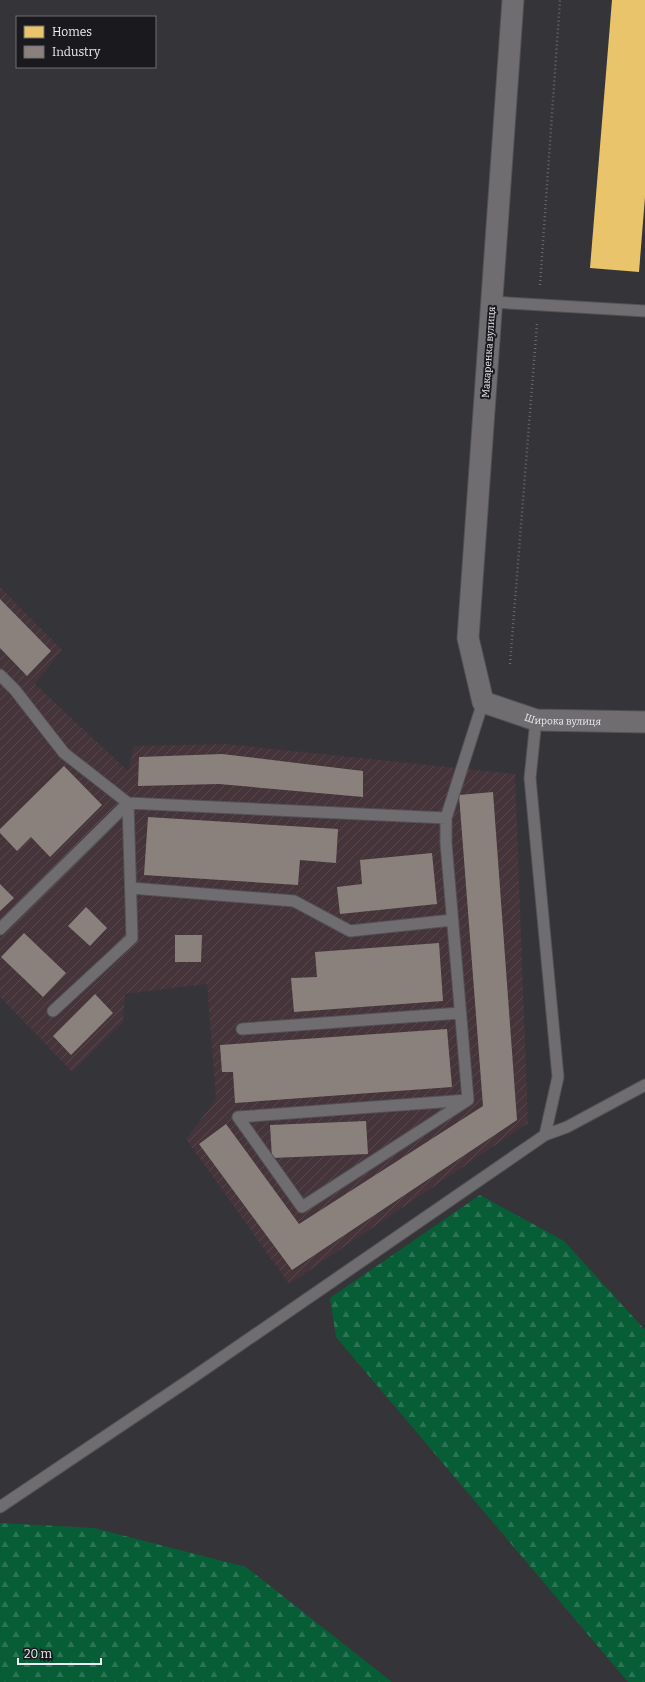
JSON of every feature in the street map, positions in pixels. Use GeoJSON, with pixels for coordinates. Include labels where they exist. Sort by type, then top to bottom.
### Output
{"type":"FeatureCollection","features":[{"type":"Feature","properties":{"kind":"street","name":"Макаренка вулиця"},"geometry":{"type":"LineString","coordinates":[[483,702],[468,638],[513,0]]}},
{"type":"Feature","properties":{"kind":"street","name":"Широка вулиця"},"geometry":{"type":"LineString","coordinates":[[483,702],[536,720],[645,722]]}},
{"type":"Feature","properties":{"kind":"lane"},"geometry":{"type":"LineString","coordinates":[[492,302],[645,311]]}},
{"type":"Feature","properties":{"kind":"lane"},"geometry":{"type":"LineString","coordinates":[[0,675],[14,690],[64,753],[128,803],[446,818]]}},
{"type":"Feature","properties":{"kind":"lane"},"geometry":{"type":"LineString","coordinates":[[468,1100],[452,920],[446,842],[446,818],[483,702]]}},
{"type":"Feature","properties":{"kind":"lane"},"geometry":{"type":"LineString","coordinates":[[536,720],[530,778],[558,1077],[545,1135]]}},
{"type":"Feature","properties":{"kind":"lane"},"geometry":{"type":"LineString","coordinates":[[53,1011],[132,938],[128,803]]}},
{"type":"Feature","properties":{"kind":"lane"},"geometry":{"type":"LineString","coordinates":[[0,929],[128,803]]}},
{"type":"Feature","properties":{"kind":"lane"},"geometry":{"type":"LineString","coordinates":[[131,888],[294,901],[350,931],[452,920]]}},
{"type":"Feature","properties":{"kind":"lane"},"geometry":{"type":"LineString","coordinates":[[242,1028],[460,1013]]}},
{"type":"Feature","properties":{"kind":"lane"},"geometry":{"type":"LineString","coordinates":[[0,1506],[192,1378],[545,1135],[567,1127],[645,1085]]}},
{"type":"Feature","properties":{"kind":"lane"},"geometry":{"type":"LineString","coordinates":[[468,1100],[302,1207],[238,1117],[452,1102],[468,1100]]}},
{"type":"Feature","properties":{"kind":"path"},"geometry":{"type":"LineString","coordinates":[[510,664],[539,305],[560,0]]}},
{"type":"Feature","properties":{"kind":"shaded area"},"geometry":{"type":"Polygon","coordinates":[[[0,587],[62,650],[35,684],[128,771],[134,746],[226,744],[515,774],[528,1123],[289,1284],[186,1139],[216,1099],[207,984],[125,994],[123,1022],[72,1072],[0,997],[0,587]]]}},
{"type":"Feature","properties":{"kind":"green space"},"geometry":{"type":"Polygon","coordinates":[[[480,1195],[564,1241],[645,1330],[645,1682],[628,1682],[336,1337],[330,1298],[480,1195]]]}},
{"type":"Feature","properties":{"kind":"green space"},"geometry":{"type":"Polygon","coordinates":[[[0,1523],[94,1528],[246,1567],[392,1682],[0,1682],[0,1523]]]}},
{"type":"Feature","properties":{"kind":"building: Homes"},"geometry":{"type":"Polygon","coordinates":[[[612,0],[645,0],[645,197],[639,272],[590,268],[612,0]]]}},
{"type":"Feature","properties":{"kind":"building: Industry"},"geometry":{"type":"Polygon","coordinates":[[[0,599],[51,651],[27,676],[0,648],[0,599]]]}},
{"type":"Feature","properties":{"kind":"building: Industry"},"geometry":{"type":"Polygon","coordinates":[[[222,754],[363,771],[363,797],[219,784],[138,786],[139,757],[222,754]]]}},
{"type":"Feature","properties":{"kind":"building: Industry"},"geometry":{"type":"Polygon","coordinates":[[[64,766],[102,805],[50,857],[31,837],[17,851],[0,833],[0,829],[64,766]]]}},
{"type":"Feature","properties":{"kind":"building: Industry"},"geometry":{"type":"Polygon","coordinates":[[[493,792],[517,1120],[292,1270],[199,1144],[226,1124],[299,1224],[483,1106],[459,795],[493,792]]]}},
{"type":"Feature","properties":{"kind":"building: Industry"},"geometry":{"type":"Polygon","coordinates":[[[148,817],[338,829],[336,863],[300,860],[298,885],[144,875],[148,817]]]}},
{"type":"Feature","properties":{"kind":"building: Industry"},"geometry":{"type":"Polygon","coordinates":[[[432,853],[437,904],[340,914],[337,887],[362,884],[360,860],[432,853]]]}},
{"type":"Feature","properties":{"kind":"building: Industry"},"geometry":{"type":"Polygon","coordinates":[[[0,884],[14,898],[0,911],[0,884]]]}},
{"type":"Feature","properties":{"kind":"building: Industry"},"geometry":{"type":"Polygon","coordinates":[[[86,907],[107,928],[90,946],[68,926],[86,907]]]}},
{"type":"Feature","properties":{"kind":"building: Industry"},"geometry":{"type":"Polygon","coordinates":[[[24,933],[66,973],[43,997],[1,957],[24,933]]]}},
{"type":"Feature","properties":{"kind":"building: Industry"},"geometry":{"type":"Polygon","coordinates":[[[175,935],[202,935],[201,962],[175,962],[175,935]]]}},
{"type":"Feature","properties":{"kind":"building: Industry"},"geometry":{"type":"Polygon","coordinates":[[[439,943],[443,1001],[294,1012],[291,978],[317,977],[315,952],[439,943]]]}},
{"type":"Feature","properties":{"kind":"building: Industry"},"geometry":{"type":"Polygon","coordinates":[[[95,994],[113,1013],[71,1055],[53,1036],[95,994]]]}},
{"type":"Feature","properties":{"kind":"building: Industry"},"geometry":{"type":"Polygon","coordinates":[[[447,1029],[452,1087],[235,1103],[233,1072],[222,1072],[220,1045],[447,1029]]]}},
{"type":"Feature","properties":{"kind":"building: Industry"},"geometry":{"type":"Polygon","coordinates":[[[366,1121],[368,1154],[272,1158],[270,1125],[366,1121]]]}}]}
